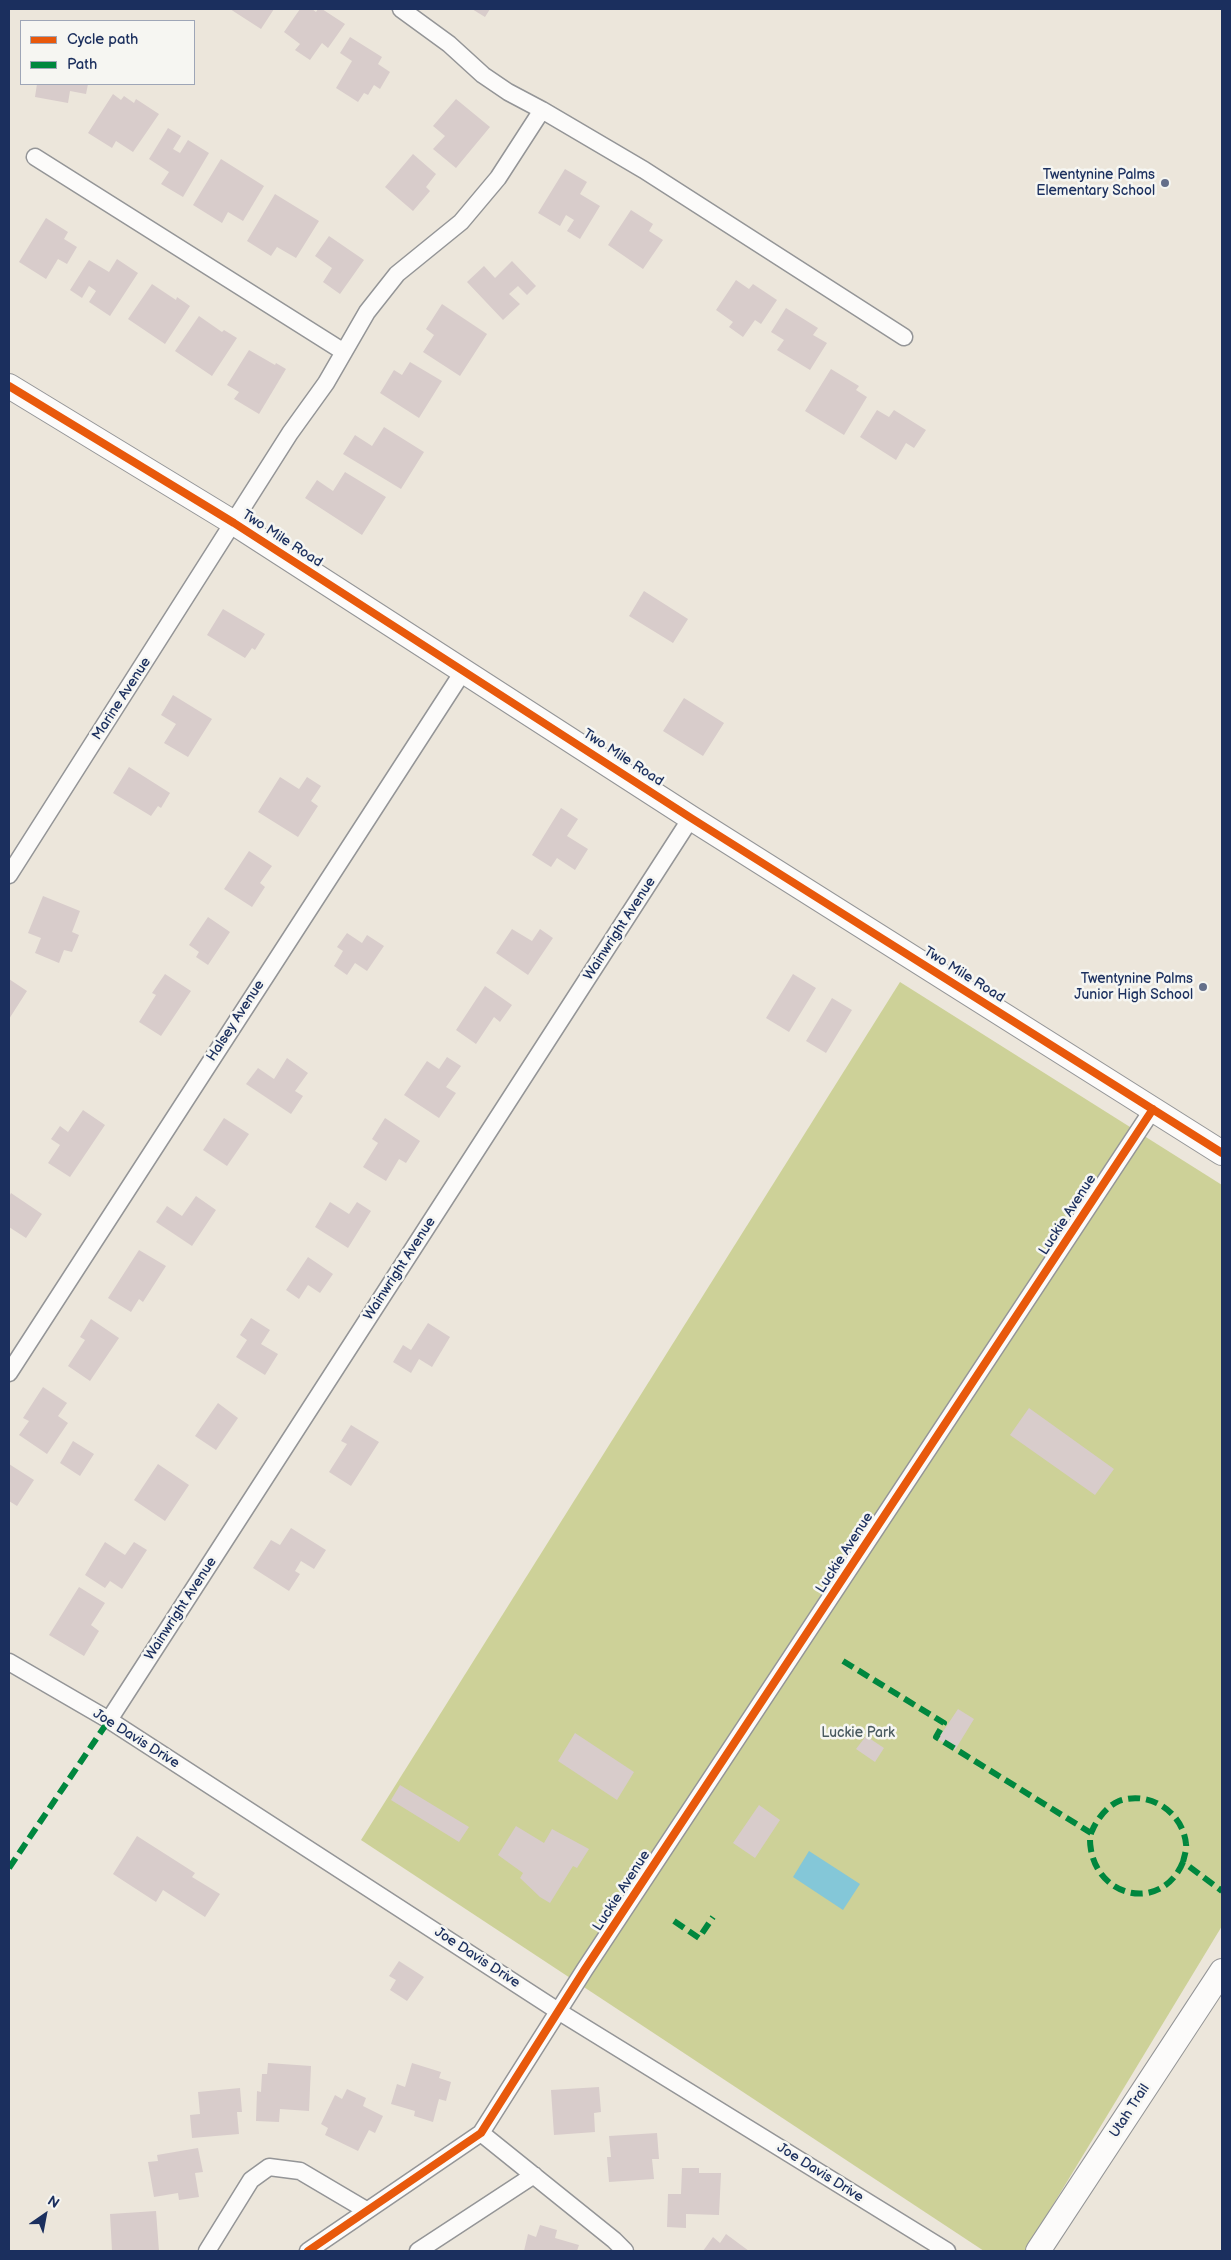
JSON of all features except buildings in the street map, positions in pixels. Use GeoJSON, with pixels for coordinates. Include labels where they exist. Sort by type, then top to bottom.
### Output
{"type":"FeatureCollection","features":[{"type":"Feature","properties":{"kind":"street"},"geometry":{"type":"LineString","coordinates":[[401,9],[419,14],[482,75],[508,92],[644,170],[904,337]]}},
{"type":"Feature","properties":{"kind":"street","name":"Marine Avenue"},"geometry":{"type":"LineString","coordinates":[[9,875],[290,433],[326,382],[367,312],[397,274],[461,222],[498,178],[542,110]]}},
{"type":"Feature","properties":{"kind":"street"},"geometry":{"type":"LineString","coordinates":[[35,157],[344,352]]}},
{"type":"Feature","properties":{"kind":"street","name":"Two Mile Road"},"geometry":{"type":"LineString","coordinates":[[9,386],[234,523],[691,818],[1222,1153]]}},
{"type":"Feature","properties":{"kind":"street","name":"Halsey Avenue"},"geometry":{"type":"LineString","coordinates":[[9,1373],[464,670]]}},
{"type":"Feature","properties":{"kind":"street","name":"Wainwright Avenue"},"geometry":{"type":"LineString","coordinates":[[109,1720],[691,818]]}},
{"type":"Feature","properties":{"kind":"street","name":"Luckie Avenue"},"geometry":{"type":"LineString","coordinates":[[480,2132],[1153,1109]]}},
{"type":"Feature","properties":{"kind":"street","name":"Joe Davis Drive"},"geometry":{"type":"LineString","coordinates":[[9,1662],[109,1720],[558,2011],[947,2251]]}},
{"type":"Feature","properties":{"kind":"street","name":"Utah Trail"},"geometry":{"type":"LineString","coordinates":[[1038,2251],[1222,1971]]}},
{"type":"Feature","properties":{"kind":"street"},"geometry":{"type":"LineString","coordinates":[[308,2251],[480,2132],[614,2240],[624,2251]]}},
{"type":"Feature","properties":{"kind":"street"},"geometry":{"type":"LineString","coordinates":[[207,2251],[252,2180],[270,2167],[300,2171],[366,2210]]}},
{"type":"Feature","properties":{"kind":"street"},"geometry":{"type":"LineString","coordinates":[[418,2251],[534,2175]]}},
{"type":"Feature","properties":{"kind":"green space","name":"Luckie Park"},"geometry":{"type":"Polygon","coordinates":[[[900,982],[1222,1185],[1222,1926],[1025,2251],[984,2251],[361,1840],[900,982]]]}},
{"type":"Feature","properties":{"kind":"water"},"geometry":{"type":"Polygon","coordinates":[[[809,1851],[860,1884],[843,1910],[793,1877],[809,1851]]]}},
{"type":"Feature","properties":{"kind":"marked path"},"geometry":{"type":"LineString","coordinates":[[843,1661],[944,1723],[936,1737],[1091,1833]]}},
{"type":"Feature","properties":{"kind":"marked path"},"geometry":{"type":"LineString","coordinates":[[9,1868],[109,1720]]}},
{"type":"Feature","properties":{"kind":"marked path"},"geometry":{"type":"LineString","coordinates":[[1183,1862],[1174,1878],[1161,1888],[1147,1893],[1133,1893],[1119,1889],[1106,1880],[1097,1867],[1091,1850],[1091,1833],[1100,1818],[1115,1803],[1130,1798],[1153,1801],[1163,1806],[1178,1822],[1186,1844],[1183,1862],[1222,1891]]}},
{"type":"Feature","properties":{"kind":"marked path"},"geometry":{"type":"LineString","coordinates":[[674,1921],[699,1938],[713,1917]]}},
{"type":"Feature","properties":{"kind":"cycle path"},"geometry":{"type":"LineString","coordinates":[[9,386],[234,523],[691,818],[1222,1153]]}},
{"type":"Feature","properties":{"kind":"cycle path"},"geometry":{"type":"LineString","coordinates":[[308,2251],[481,2133],[585,1969],[1153,1109]]}},
{"type":"Feature","properties":{"kind":"place","name":"Twentynine Palms Elementary School"},"geometry":{"type":"Point","coordinates":[1165,183]}},
{"type":"Feature","properties":{"kind":"place","name":"Twentynine Palms Junior High School"},"geometry":{"type":"Point","coordinates":[1203,987]}}]}
